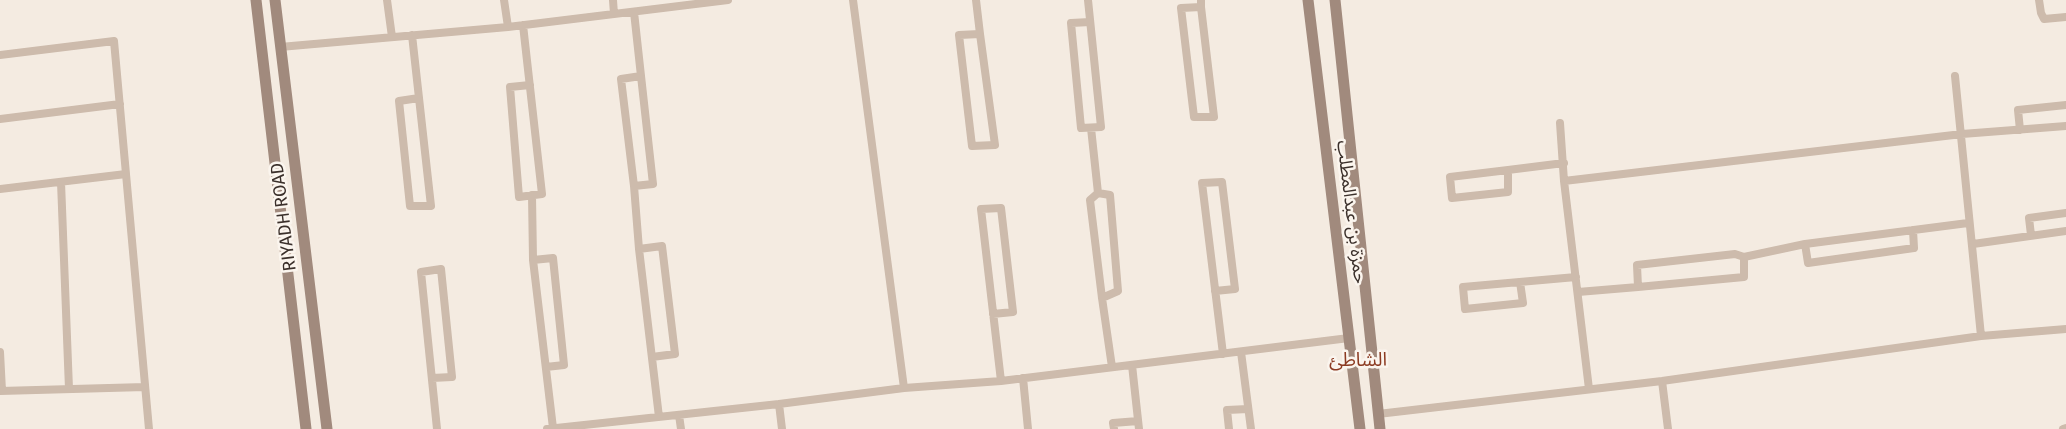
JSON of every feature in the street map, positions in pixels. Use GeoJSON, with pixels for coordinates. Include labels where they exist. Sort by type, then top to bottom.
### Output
{"type":"FeatureCollection","features":[{"type":"Feature","properties":{"kind":"street"},"geometry":{"type":"LineString","coordinates":[[256,0],[306,429]]}},
{"type":"Feature","properties":{"kind":"street","name":"RIYADH ROAD"},"geometry":{"type":"LineString","coordinates":[[275,0],[327,429]]}},
{"type":"Feature","properties":{"kind":"street"},"geometry":{"type":"LineString","coordinates":[[387,0],[392,37]]}},
{"type":"Feature","properties":{"kind":"street"},"geometry":{"type":"LineString","coordinates":[[504,0],[508,27]]}},
{"type":"Feature","properties":{"kind":"street"},"geometry":{"type":"LineString","coordinates":[[612,0],[614,14]]}},
{"type":"Feature","properties":{"kind":"street"},"geometry":{"type":"LineString","coordinates":[[280,47],[508,27],[728,0]]}},
{"type":"Feature","properties":{"kind":"street"},"geometry":{"type":"LineString","coordinates":[[854,0],[904,388]]}},
{"type":"Feature","properties":{"kind":"street"},"geometry":{"type":"LineString","coordinates":[[976,0],[995,145],[972,146],[959,35],[980,34]]}},
{"type":"Feature","properties":{"kind":"street"},"geometry":{"type":"LineString","coordinates":[[1088,0],[1101,127],[1081,128],[1070,23],[1090,22]]}},
{"type":"Feature","properties":{"kind":"street","name":"حمزة بن عبدالمطلب"},"geometry":{"type":"LineString","coordinates":[[1308,0],[1360,429]]}},
{"type":"Feature","properties":{"kind":"street","name":"حمزة بن عبدالمطلب"},"geometry":{"type":"LineString","coordinates":[[1335,0],[1380,429]]}},
{"type":"Feature","properties":{"kind":"street"},"geometry":{"type":"LineString","coordinates":[[2039,0],[2044,19],[2066,18]]}},
{"type":"Feature","properties":{"kind":"street"},"geometry":{"type":"LineString","coordinates":[[1201,3],[1214,117],[1194,117],[1181,8],[1201,3]]}},
{"type":"Feature","properties":{"kind":"street"},"geometry":{"type":"LineString","coordinates":[[634,12],[653,184],[634,186]]}},
{"type":"Feature","properties":{"kind":"street"},"geometry":{"type":"LineString","coordinates":[[523,25],[530,85],[542,194],[520,197],[510,87],[530,85]]}},
{"type":"Feature","properties":{"kind":"street"},"geometry":{"type":"LineString","coordinates":[[412,35],[432,206],[410,206],[399,100],[419,98]]}},
{"type":"Feature","properties":{"kind":"street"},"geometry":{"type":"LineString","coordinates":[[0,55],[114,41],[149,429]]}},
{"type":"Feature","properties":{"kind":"street"},"geometry":{"type":"LineString","coordinates":[[641,76],[621,79],[659,417]]}},
{"type":"Feature","properties":{"kind":"street"},"geometry":{"type":"LineString","coordinates":[[1955,76],[1962,134],[1968,223],[1972,244],[1981,336]]}},
{"type":"Feature","properties":{"kind":"street"},"geometry":{"type":"LineString","coordinates":[[0,119],[120,104]]}},
{"type":"Feature","properties":{"kind":"street"},"geometry":{"type":"LineString","coordinates":[[2020,130],[2018,110],[2066,105]]}},
{"type":"Feature","properties":{"kind":"street"},"geometry":{"type":"LineString","coordinates":[[1560,123],[1564,181],[1589,390]]}},
{"type":"Feature","properties":{"kind":"street"},"geometry":{"type":"LineString","coordinates":[[1564,181],[1962,134],[2066,126]]}},
{"type":"Feature","properties":{"kind":"street"},"geometry":{"type":"LineString","coordinates":[[1091,128],[1098,193]]}},
{"type":"Feature","properties":{"kind":"street"},"geometry":{"type":"LineString","coordinates":[[1508,170],[1508,192],[1452,198],[1450,177],[1564,163]]}},
{"type":"Feature","properties":{"kind":"street"},"geometry":{"type":"LineString","coordinates":[[0,189],[126,174]]}},
{"type":"Feature","properties":{"kind":"street"},"geometry":{"type":"LineString","coordinates":[[61,182],[69,389]]}},
{"type":"Feature","properties":{"kind":"street"},"geometry":{"type":"LineString","coordinates":[[1215,291],[1235,289],[1222,182],[1202,183],[1222,354]]}},
{"type":"Feature","properties":{"kind":"street"},"geometry":{"type":"LineString","coordinates":[[1098,193],[1090,200],[1112,367]]}},
{"type":"Feature","properties":{"kind":"street"},"geometry":{"type":"LineString","coordinates":[[1098,193],[1110,195],[1118,291],[1102,298]]}},
{"type":"Feature","properties":{"kind":"street"},"geometry":{"type":"LineString","coordinates":[[532,195],[533,260],[546,367],[550,429],[779,404],[904,388],[1000,381],[1350,338]]}},
{"type":"Feature","properties":{"kind":"street"},"geometry":{"type":"LineString","coordinates":[[993,314],[1013,312],[1001,208],[981,209],[1000,381]]}},
{"type":"Feature","properties":{"kind":"street"},"geometry":{"type":"LineString","coordinates":[[2031,235],[2029,218],[2066,213]]}},
{"type":"Feature","properties":{"kind":"street"},"geometry":{"type":"LineString","coordinates":[[1638,287],[1637,265],[1734,254],[1744,257],[1806,244],[1968,223]]}},
{"type":"Feature","properties":{"kind":"street"},"geometry":{"type":"LineString","coordinates":[[1806,244],[1808,263],[1914,248],[1913,230]]}},
{"type":"Feature","properties":{"kind":"street"},"geometry":{"type":"LineString","coordinates":[[1972,244],[2066,231]]}},
{"type":"Feature","properties":{"kind":"street"},"geometry":{"type":"LineString","coordinates":[[640,249],[662,246],[675,354],[652,357]]}},
{"type":"Feature","properties":{"kind":"street"},"geometry":{"type":"LineString","coordinates":[[1578,292],[1744,278],[1744,257]]}},
{"type":"Feature","properties":{"kind":"street"},"geometry":{"type":"LineString","coordinates":[[533,260],[553,258],[564,365],[546,367]]}},
{"type":"Feature","properties":{"kind":"street"},"geometry":{"type":"LineString","coordinates":[[432,378],[452,377],[441,269],[421,272],[437,429]]}},
{"type":"Feature","properties":{"kind":"street"},"geometry":{"type":"LineString","coordinates":[[1520,282],[1523,303],[1465,309],[1463,287],[1576,277]]}},
{"type":"Feature","properties":{"kind":"street"},"geometry":{"type":"LineString","coordinates":[[1378,414],[1662,381],[1981,336],[2066,329]]}},
{"type":"Feature","properties":{"kind":"street"},"geometry":{"type":"LineString","coordinates":[[0,352],[1,391],[145,386]]}},
{"type":"Feature","properties":{"kind":"street"},"geometry":{"type":"LineString","coordinates":[[1241,352],[1251,429]]}},
{"type":"Feature","properties":{"kind":"street"},"geometry":{"type":"LineString","coordinates":[[1114,429],[1114,423],[1139,425],[1132,365]]}},
{"type":"Feature","properties":{"kind":"street"},"geometry":{"type":"LineString","coordinates":[[1023,378],[1028,429]]}},
{"type":"Feature","properties":{"kind":"street"},"geometry":{"type":"LineString","coordinates":[[1662,381],[1668,429]]}},
{"type":"Feature","properties":{"kind":"street"},"geometry":{"type":"LineString","coordinates":[[779,404],[782,429]]}},
{"type":"Feature","properties":{"kind":"street"},"geometry":{"type":"LineString","coordinates":[[1229,429],[1227,410],[1248,408]]}},
{"type":"Feature","properties":{"kind":"street"},"geometry":{"type":"LineString","coordinates":[[679,414],[681,429]]}},
{"type":"Feature","properties":{"kind":"district","name":"الشاطئ"},"geometry":{"type":"Point","coordinates":[1358,361]}}]}
